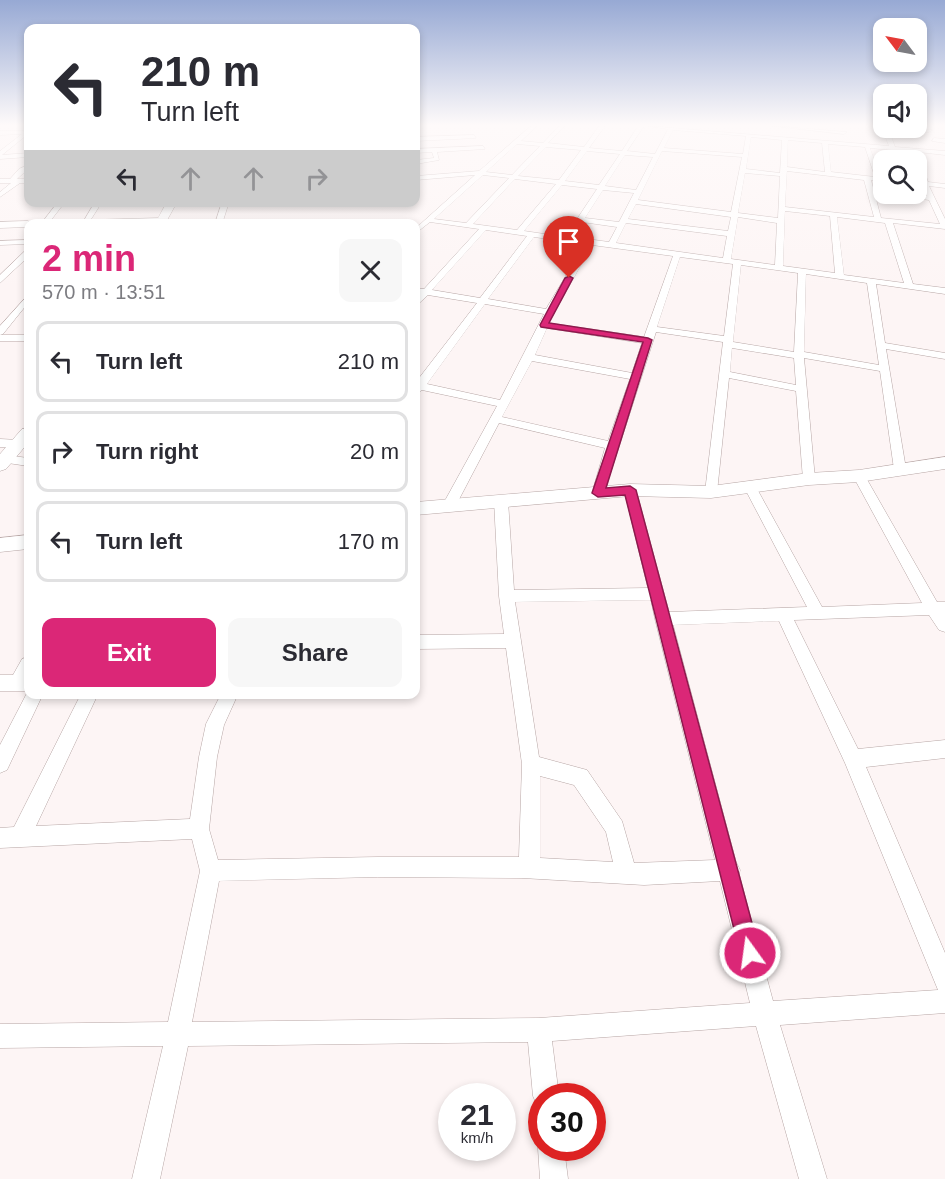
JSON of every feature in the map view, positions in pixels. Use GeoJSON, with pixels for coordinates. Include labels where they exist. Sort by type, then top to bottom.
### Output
{"type":"FeatureCollection","features":[{"type":"Feature","properties":{"kind":"street"},"geometry":{"type":"LineString","coordinates":[[0,195],[15,181]]}},
{"type":"Feature","properties":{"kind":"street"},"geometry":{"type":"LineString","coordinates":[[420,228],[474,181]]}},
{"type":"Feature","properties":{"kind":"street"},"geometry":{"type":"LineString","coordinates":[[467,226],[512,181]]}},
{"type":"Feature","properties":{"kind":"street"},"geometry":{"type":"LineString","coordinates":[[552,181],[639,192]]}},
{"type":"Feature","properties":{"kind":"street"},"geometry":{"type":"LineString","coordinates":[[567,240],[606,181]]}},
{"type":"Feature","properties":{"kind":"street"},"geometry":{"type":"LineString","coordinates":[[611,246],[644,181]]}},
{"type":"Feature","properties":{"kind":"street"},"geometry":{"type":"LineString","coordinates":[[711,492],[728,342],[731,234],[741,181]]}},
{"type":"Feature","properties":{"kind":"street"},"geometry":{"type":"LineString","coordinates":[[779,269],[784,181]]}},
{"type":"Feature","properties":{"kind":"street"},"geometry":{"type":"LineString","coordinates":[[867,181],[878,219]]}},
{"type":"Feature","properties":{"kind":"street"},"geometry":{"type":"LineString","coordinates":[[518,233],[561,182]]}},
{"type":"Feature","properties":{"kind":"street"},"geometry":{"type":"LineString","coordinates":[[927,184],[945,186]]}},
{"type":"Feature","properties":{"kind":"street"},"geometry":{"type":"LineString","coordinates":[[927,189],[945,227]]}},
{"type":"Feature","properties":{"kind":"street"},"geometry":{"type":"LineString","coordinates":[[927,198],[931,198]]}},
{"type":"Feature","properties":{"kind":"street"},"geometry":{"type":"LineString","coordinates":[[634,202],[782,221]]}},
{"type":"Feature","properties":{"kind":"street"},"geometry":{"type":"LineString","coordinates":[[48,219],[58,207]]}},
{"type":"Feature","properties":{"kind":"street"},"geometry":{"type":"LineString","coordinates":[[783,209],[945,227]]}},
{"type":"Feature","properties":{"kind":"street"},"geometry":{"type":"LineString","coordinates":[[833,214],[840,277]]}},
{"type":"Feature","properties":{"kind":"street"},"geometry":{"type":"LineString","coordinates":[[429,220],[910,286],[944,293]]}},
{"type":"Feature","properties":{"kind":"street"},"geometry":{"type":"LineString","coordinates":[[581,220],[731,234]]}},
{"type":"Feature","properties":{"kind":"street"},"geometry":{"type":"LineString","coordinates":[[888,220],[910,286]]}},
{"type":"Feature","properties":{"kind":"street"},"geometry":{"type":"LineString","coordinates":[[0,225],[24,224]]}},
{"type":"Feature","properties":{"kind":"street"},"geometry":{"type":"LineString","coordinates":[[420,299],[483,229]]}},
{"type":"Feature","properties":{"kind":"street"},"geometry":{"type":"LineString","coordinates":[[420,383],[531,235]]}},
{"type":"Feature","properties":{"kind":"street"},"geometry":{"type":"LineString","coordinates":[[0,243],[24,242]]}},
{"type":"Feature","properties":{"kind":"street"},"geometry":{"type":"LineString","coordinates":[[449,506],[529,357],[549,312],[589,243]]}},
{"type":"Feature","properties":{"kind":"street"},"geometry":{"type":"LineString","coordinates":[[598,493],[677,255]]}},
{"type":"Feature","properties":{"kind":"street"},"geometry":{"type":"LineString","coordinates":[[0,280],[24,257]]}},
{"type":"Feature","properties":{"kind":"street"},"geometry":{"type":"LineString","coordinates":[[0,263],[19,263]]}},
{"type":"Feature","properties":{"kind":"street"},"geometry":{"type":"LineString","coordinates":[[802,272],[801,389],[809,479]]}},
{"type":"Feature","properties":{"kind":"street"},"geometry":{"type":"LineString","coordinates":[[871,281],[900,469]]}},
{"type":"Feature","properties":{"kind":"street"},"geometry":{"type":"LineString","coordinates":[[420,291],[482,303],[549,312]]}},
{"type":"Feature","properties":{"kind":"street"},"geometry":{"type":"LineString","coordinates":[[0,332],[24,303]]}},
{"type":"Feature","properties":{"kind":"street"},"geometry":{"type":"LineString","coordinates":[[544,325],[648,340]]}},
{"type":"Feature","properties":{"kind":"street"},"geometry":{"type":"LineString","coordinates":[[654,329],[884,369]]}},
{"type":"Feature","properties":{"kind":"street"},"geometry":{"type":"LineString","coordinates":[[0,338],[24,338]]}},
{"type":"Feature","properties":{"kind":"street"},"geometry":{"type":"LineString","coordinates":[[882,345],[945,356]]}},
{"type":"Feature","properties":{"kind":"street"},"geometry":{"type":"LineString","coordinates":[[529,357],[636,377]]}},
{"type":"Feature","properties":{"kind":"street"},"geometry":{"type":"LineString","coordinates":[[725,374],[801,389]]}},
{"type":"Feature","properties":{"kind":"street"},"geometry":{"type":"LineString","coordinates":[[420,388],[504,404]]}},
{"type":"Feature","properties":{"kind":"street"},"geometry":{"type":"LineString","coordinates":[[496,419],[612,446]]}},
{"type":"Feature","properties":{"kind":"street"},"geometry":{"type":"LineString","coordinates":[[2,456],[24,438]]}},
{"type":"Feature","properties":{"kind":"street"},"geometry":{"type":"LineString","coordinates":[[2,456],[24,461]]}},
{"type":"Feature","properties":{"kind":"street"},"geometry":{"type":"LineString","coordinates":[[420,509],[630,490],[711,492],[809,479],[860,476],[945,464]]}},
{"type":"Feature","properties":{"kind":"street"},"geometry":{"type":"LineString","coordinates":[[860,476],[939,608],[945,625]]}},
{"type":"Feature","properties":{"kind":"street"},"geometry":{"type":"LineString","coordinates":[[750,487],[818,614]]}},
{"type":"Feature","properties":{"kind":"street"},"geometry":{"type":"LineString","coordinates":[[630,490],[730,870],[765,1016],[813,1179]]}},
{"type":"Feature","properties":{"kind":"street"},"geometry":{"type":"LineString","coordinates":[[501,501],[507,596],[531,764],[530,868]]}},
{"type":"Feature","properties":{"kind":"street"},"geometry":{"type":"LineString","coordinates":[[0,545],[24,542]]}},
{"type":"Feature","properties":{"kind":"street"},"geometry":{"type":"LineString","coordinates":[[507,596],[657,594]]}},
{"type":"Feature","properties":{"kind":"street"},"geometry":{"type":"LineString","coordinates":[[663,619],[939,608]]}},
{"type":"Feature","properties":{"kind":"street"},"geometry":{"type":"LineString","coordinates":[[784,615],[853,759],[945,981]]}},
{"type":"Feature","properties":{"kind":"street"},"geometry":{"type":"LineString","coordinates":[[420,642],[513,641]]}},
{"type":"Feature","properties":{"kind":"street"},"geometry":{"type":"LineString","coordinates":[[0,682],[23,683]]}},
{"type":"Feature","properties":{"kind":"street"},"geometry":{"type":"LineString","coordinates":[[0,764],[32,699]]}},
{"type":"Feature","properties":{"kind":"street"},"geometry":{"type":"LineString","coordinates":[[10,837],[87,699]]}},
{"type":"Feature","properties":{"kind":"street"},"geometry":{"type":"LineString","coordinates":[[146,1179],[178,1034],[210,871],[199,829],[215,724],[228,699]]}},
{"type":"Feature","properties":{"kind":"street"},"geometry":{"type":"LineString","coordinates":[[853,759],[945,749]]}},
{"type":"Feature","properties":{"kind":"street"},"geometry":{"type":"LineString","coordinates":[[531,764],[580,777],[615,828],[626,873]]}},
{"type":"Feature","properties":{"kind":"street"},"geometry":{"type":"LineString","coordinates":[[10,837],[199,829]]}},
{"type":"Feature","properties":{"kind":"street"},"geometry":{"type":"LineString","coordinates":[[210,871],[530,868],[626,873],[730,870]]}},
{"type":"Feature","properties":{"kind":"street"},"geometry":{"type":"LineString","coordinates":[[0,1036],[539,1030],[765,1016],[945,1001]]}},
{"type":"Feature","properties":{"kind":"street"},"geometry":{"type":"LineString","coordinates":[[539,1030],[545,1083]]}},
{"type":"Feature","properties":{"kind":"street"},"geometry":{"type":"LineString","coordinates":[[552,1161],[554,1179]]}},
{"type":"Feature","properties":{"kind":"route"},"geometry":{"type":"LineString","coordinates":[[569,278],[544,325],[648,340],[598,493],[630,490],[750,953]]}}]}
